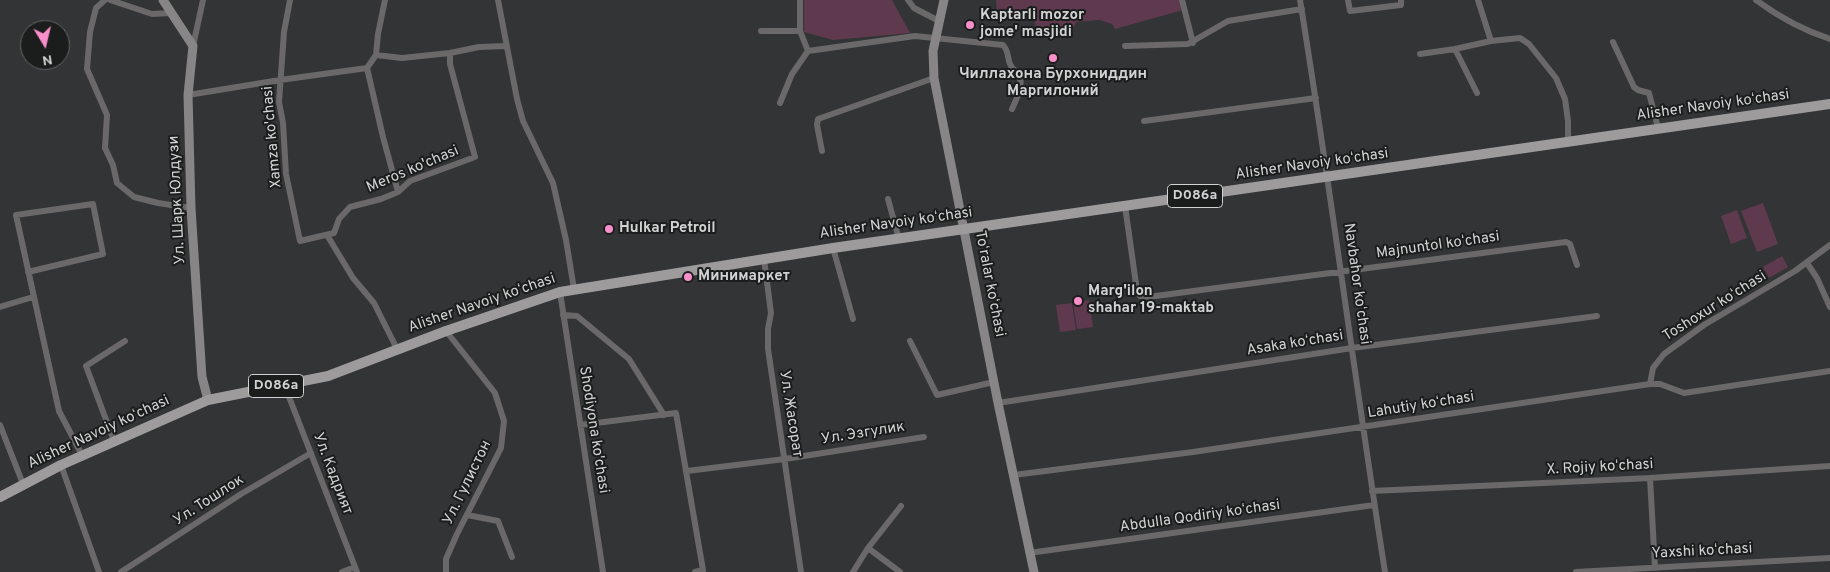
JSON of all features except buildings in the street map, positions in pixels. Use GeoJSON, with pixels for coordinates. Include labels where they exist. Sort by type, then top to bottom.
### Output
{"type":"FeatureCollection","features":[{"type":"Feature","properties":{"kind":"main road","name":"Alisher Navoiy koʻchasi"},"geometry":{"type":"LineString","coordinates":[[0,496],[60,465],[208,400],[328,376],[446,330],[574,289],[832,248],[1830,104]]}},
{"type":"Feature","properties":{"kind":"street"},"geometry":{"type":"LineString","coordinates":[[105,0],[96,8],[90,32],[87,69],[107,115],[105,148],[113,165],[117,183],[134,197],[191,208]]}},
{"type":"Feature","properties":{"kind":"street"},"geometry":{"type":"LineString","coordinates":[[110,0],[152,14],[171,12]]}},
{"type":"Feature","properties":{"kind":"street"},"geometry":{"type":"LineString","coordinates":[[163,0],[192,46]]}},
{"type":"Feature","properties":{"kind":"street","name":"Ул. Шарк Юлдузи"},"geometry":{"type":"LineString","coordinates":[[203,0],[192,46],[188,95],[191,208],[202,377],[208,400]]}},
{"type":"Feature","properties":{"kind":"street","name":"Xamza ko'chasi"},"geometry":{"type":"LineString","coordinates":[[290,0],[284,32],[279,102],[283,123],[286,174],[300,241],[327,235]]}},
{"type":"Feature","properties":{"kind":"street"},"geometry":{"type":"LineString","coordinates":[[188,95],[367,68],[376,55],[385,0]]}},
{"type":"Feature","properties":{"kind":"street"},"geometry":{"type":"LineString","coordinates":[[498,0],[523,121],[553,183],[566,240],[574,289]]}},
{"type":"Feature","properties":{"kind":"street"},"geometry":{"type":"LineString","coordinates":[[800,0],[800,32],[808,51]]}},
{"type":"Feature","properties":{"kind":"street"},"geometry":{"type":"LineString","coordinates":[[908,0],[914,8],[939,22]]}},
{"type":"Feature","properties":{"kind":"street","name":"Toʻralar koʻchasi"},"geometry":{"type":"LineString","coordinates":[[944,0],[933,50],[934,78],[998,403],[1034,572]]}},
{"type":"Feature","properties":{"kind":"street"},"geometry":{"type":"LineString","coordinates":[[1182,0],[1193,43]]}},
{"type":"Feature","properties":{"kind":"street","name":"Navbahor koʻchasi"},"geometry":{"type":"LineString","coordinates":[[1300,0],[1385,572]]}},
{"type":"Feature","properties":{"kind":"street"},"geometry":{"type":"LineString","coordinates":[[1348,0],[1350,11],[1401,5],[1401,0]]}},
{"type":"Feature","properties":{"kind":"street"},"geometry":{"type":"LineString","coordinates":[[1478,0],[1491,42]]}},
{"type":"Feature","properties":{"kind":"street"},"geometry":{"type":"LineString","coordinates":[[1756,0],[1787,20],[1814,34],[1830,39]]}},
{"type":"Feature","properties":{"kind":"street"},"geometry":{"type":"LineString","coordinates":[[1125,46],[1182,45],[1193,43],[1228,21],[1302,10]]}},
{"type":"Feature","properties":{"kind":"street"},"geometry":{"type":"LineString","coordinates":[[761,31],[800,32]]}},
{"type":"Feature","properties":{"kind":"street"},"geometry":{"type":"LineString","coordinates":[[780,103],[792,74],[808,51],[915,36],[1005,46],[1011,66],[1018,74],[1020,80],[1020,87],[1012,110]]}},
{"type":"Feature","properties":{"kind":"street"},"geometry":{"type":"LineString","coordinates":[[1420,54],[1520,38],[1529,44],[1556,78],[1565,98],[1568,143]]}},
{"type":"Feature","properties":{"kind":"street"},"geometry":{"type":"LineString","coordinates":[[1613,42],[1634,87],[1638,90],[1649,92],[1658,128]]}},
{"type":"Feature","properties":{"kind":"street"},"geometry":{"type":"LineString","coordinates":[[376,55],[407,58],[450,53],[479,47],[507,46]]}},
{"type":"Feature","properties":{"kind":"street"},"geometry":{"type":"LineString","coordinates":[[1455,49],[1477,93]]}},
{"type":"Feature","properties":{"kind":"street","name":"Meros ko'chasi"},"geometry":{"type":"LineString","coordinates":[[327,235],[334,233],[339,219],[350,207],[381,199],[398,192],[410,181],[475,157],[450,64],[450,53]]}},
{"type":"Feature","properties":{"kind":"street"},"geometry":{"type":"LineString","coordinates":[[367,68],[398,192]]}},
{"type":"Feature","properties":{"kind":"street"},"geometry":{"type":"LineString","coordinates":[[822,151],[817,125],[818,119],[934,78]]}},
{"type":"Feature","properties":{"kind":"street"},"geometry":{"type":"LineString","coordinates":[[1144,121],[1316,98]]}},
{"type":"Feature","properties":{"kind":"street"},"geometry":{"type":"LineString","coordinates":[[888,199],[899,239]]}},
{"type":"Feature","properties":{"kind":"street"},"geometry":{"type":"LineString","coordinates":[[28,272],[103,254],[93,204],[16,215],[28,272],[59,411],[82,455]]}},
{"type":"Feature","properties":{"kind":"street","name":"Majnuntol koʻchasi"},"geometry":{"type":"LineString","coordinates":[[1125,206],[1136,291],[1140,296],[1148,297],[1566,242],[1570,244],[1577,265]]}},
{"type":"Feature","properties":{"kind":"street"},"geometry":{"type":"LineString","coordinates":[[327,235],[353,278],[374,303],[397,349]]}},
{"type":"Feature","properties":{"kind":"street","name":"Toshoxur koʻchasi"},"geometry":{"type":"LineString","coordinates":[[1650,384],[1653,368],[1664,354],[1704,325],[1767,289],[1807,263],[1830,245]]}},
{"type":"Feature","properties":{"kind":"street"},"geometry":{"type":"LineString","coordinates":[[832,248],[853,319]]}},
{"type":"Feature","properties":{"kind":"street","name":"Ул. Жасорат"},"geometry":{"type":"LineString","coordinates":[[764,259],[770,313],[768,348],[801,572]]}},
{"type":"Feature","properties":{"kind":"street"},"geometry":{"type":"LineString","coordinates":[[1807,263],[1824,291],[1830,307]]}},
{"type":"Feature","properties":{"kind":"street","name":"Shodiyona ko'chasi"},"geometry":{"type":"LineString","coordinates":[[560,292],[603,572]]}},
{"type":"Feature","properties":{"kind":"street"},"geometry":{"type":"LineString","coordinates":[[0,307],[34,298]]}},
{"type":"Feature","properties":{"kind":"street"},"geometry":{"type":"LineString","coordinates":[[563,315],[577,316],[629,358],[664,415]]}},
{"type":"Feature","properties":{"kind":"street","name":"Asaka koʻchasi"},"geometry":{"type":"LineString","coordinates":[[998,403],[1352,348],[1597,316]]}},
{"type":"Feature","properties":{"kind":"street","name":"Ул. Гулистон"},"geometry":{"type":"LineString","coordinates":[[446,330],[495,393],[504,421],[501,448],[446,559],[446,572]]}},
{"type":"Feature","properties":{"kind":"street"},"geometry":{"type":"LineString","coordinates":[[114,441],[86,366],[125,341]]}},
{"type":"Feature","properties":{"kind":"street"},"geometry":{"type":"LineString","coordinates":[[910,341],[937,395],[994,382]]}},
{"type":"Feature","properties":{"kind":"street","name":"Lahutiy koʻchasi"},"geometry":{"type":"LineString","coordinates":[[1014,476],[1193,452],[1650,384],[1660,384],[1684,392],[1830,371]]}},
{"type":"Feature","properties":{"kind":"street","name":"Ул. Кадрият"},"geometry":{"type":"LineString","coordinates":[[284,384],[356,569]]}},
{"type":"Feature","properties":{"kind":"street"},"geometry":{"type":"LineString","coordinates":[[580,425],[676,413],[703,570],[695,572]]}},
{"type":"Feature","properties":{"kind":"street"},"geometry":{"type":"LineString","coordinates":[[0,425],[23,484]]}},
{"type":"Feature","properties":{"kind":"street","name":"Ул. Эзгулик"},"geometry":{"type":"LineString","coordinates":[[687,471],[785,460],[924,437]]}},
{"type":"Feature","properties":{"kind":"street","name":"Ул. Тошлок"},"geometry":{"type":"LineString","coordinates":[[121,572],[242,494],[310,453]]}},
{"type":"Feature","properties":{"kind":"street"},"geometry":{"type":"LineString","coordinates":[[60,465],[99,572]]}},
{"type":"Feature","properties":{"kind":"street","name":"X. Rojiy koʻchasi"},"geometry":{"type":"LineString","coordinates":[[1372,491],[1650,478],[1830,466]]}},
{"type":"Feature","properties":{"kind":"street"},"geometry":{"type":"LineString","coordinates":[[1650,478],[1655,568]]}},
{"type":"Feature","properties":{"kind":"street","name":"Abdulla Qodiriy koʻchasi"},"geometry":{"type":"LineString","coordinates":[[1029,553],[1374,505]]}},
{"type":"Feature","properties":{"kind":"street"},"geometry":{"type":"LineString","coordinates":[[853,572],[868,548],[900,506]]}},
{"type":"Feature","properties":{"kind":"street"},"geometry":{"type":"LineString","coordinates":[[467,515],[498,521],[512,557]]}},
{"type":"Feature","properties":{"kind":"street"},"geometry":{"type":"LineString","coordinates":[[868,548],[900,572]]}},
{"type":"Feature","properties":{"kind":"street","name":"Yaxshi koʻchasi"},"geometry":{"type":"LineString","coordinates":[[1576,572],[1830,558]]}},
{"type":"Feature","properties":{"kind":"street"},"geometry":{"type":"LineString","coordinates":[[342,572],[356,569]]}},
{"type":"Feature","properties":{"kind":"shaded area"},"geometry":{"type":"Polygon","coordinates":[[[804,0],[892,0],[910,33],[833,40],[804,32],[804,0]]]}},
{"type":"Feature","properties":{"kind":"shaded area"},"geometry":{"type":"Polygon","coordinates":[[[996,0],[1180,0],[1183,10],[1115,29],[1112,24],[1099,20],[1076,22],[1074,27],[1047,31],[1035,25],[1034,16],[997,15],[996,0]]]}},
{"type":"Feature","properties":{"kind":"shaded area"},"geometry":{"type":"Polygon","coordinates":[[[1763,203],[1778,244],[1757,252],[1741,211],[1763,203]]]}},
{"type":"Feature","properties":{"kind":"shaded area"},"geometry":{"type":"Polygon","coordinates":[[[1737,210],[1747,238],[1731,244],[1721,216],[1737,210]]]}},
{"type":"Feature","properties":{"kind":"shaded area"},"geometry":{"type":"Polygon","coordinates":[[[1782,256],[1788,267],[1769,278],[1763,267],[1782,256]]]}},
{"type":"Feature","properties":{"kind":"shaded area"},"geometry":{"type":"Polygon","coordinates":[[[1089,300],[1093,327],[1077,329],[1073,303],[1089,300]]]}},
{"type":"Feature","properties":{"kind":"shaded area"},"geometry":{"type":"Polygon","coordinates":[[[1072,303],[1076,330],[1060,332],[1056,305],[1072,303]]]}},
{"type":"Feature","properties":{"kind":"place","name":"Kaptarli mozor jome' masjidi"},"geometry":{"type":"Point","coordinates":[970,25]}},
{"type":"Feature","properties":{"kind":"place","name":"Чиллахона Бурхониддин Маргилоний"},"geometry":{"type":"Point","coordinates":[1053,58]}},
{"type":"Feature","properties":{"kind":"place","name":"Hulkar Petroil"},"geometry":{"type":"Point","coordinates":[609,229]}},
{"type":"Feature","properties":{"kind":"place","name":"Минимаркет"},"geometry":{"type":"Point","coordinates":[688,277]}},
{"type":"Feature","properties":{"kind":"place","name":"Marg'ilon shahar 19-maktab"},"geometry":{"type":"Point","coordinates":[1078,301]}}]}
